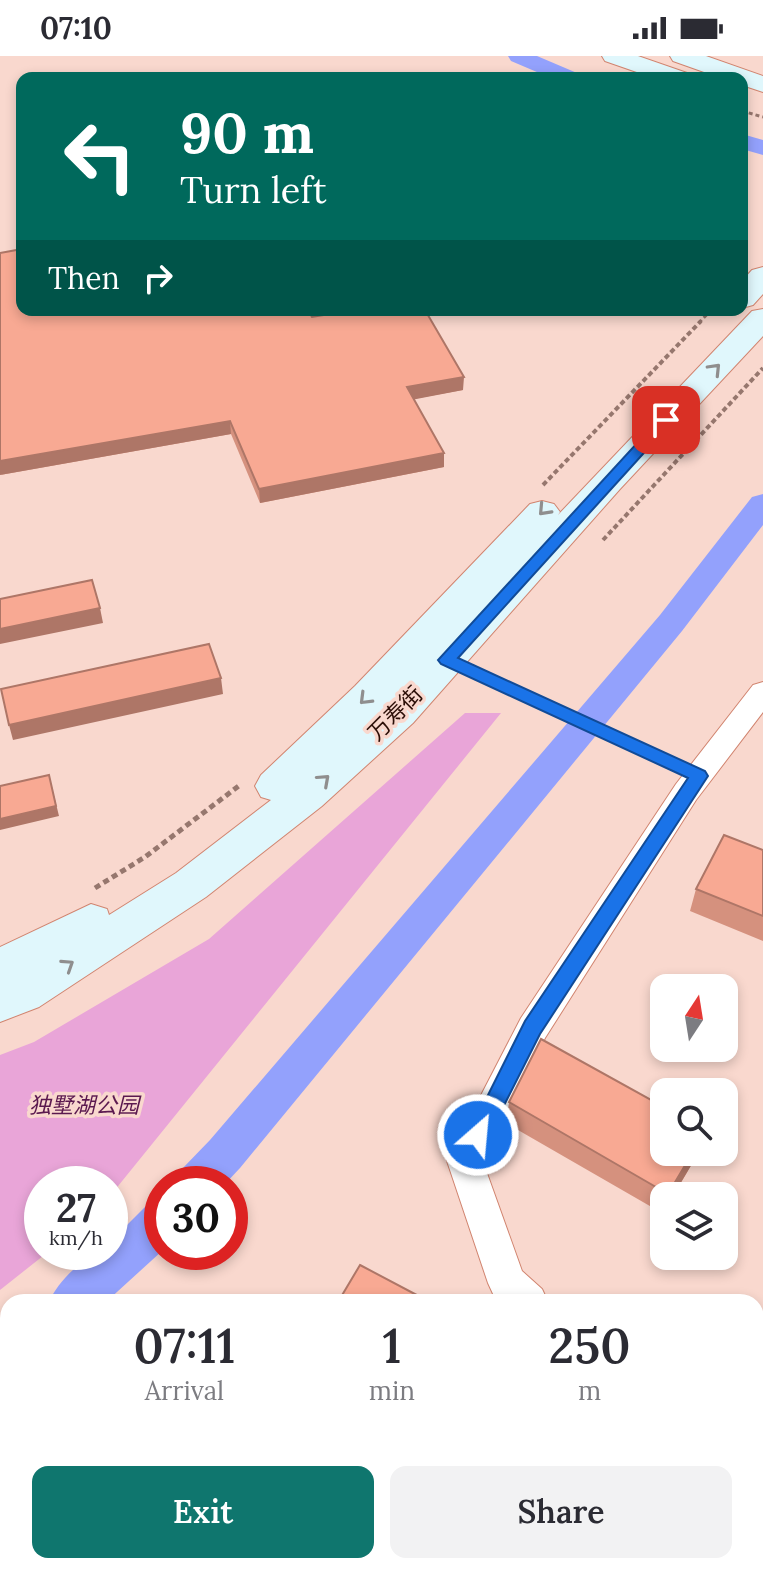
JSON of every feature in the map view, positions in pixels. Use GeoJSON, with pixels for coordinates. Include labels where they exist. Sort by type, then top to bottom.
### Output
{"type":"FeatureCollection","features":[{"type":"Feature","properties":{"kind":"street"},"geometry":{"type":"LineString","coordinates":[[614,56],[661,72]]}},
{"type":"Feature","properties":{"kind":"street"},"geometry":{"type":"LineString","coordinates":[[682,56],[728,72]]}},
{"type":"Feature","properties":{"kind":"street"},"geometry":{"type":"LineString","coordinates":[[748,292],[763,276]]}},
{"type":"Feature","properties":{"kind":"street","name":"万寿街"},"geometry":{"type":"LineString","coordinates":[[0,968],[134,899],[271,791],[369,696],[725,316]]}},
{"type":"Feature","properties":{"kind":"street","name":"万寿街"},"geometry":{"type":"LineString","coordinates":[[0,1002],[23,993],[191,885],[318,785],[399,713],[608,481],[763,318]]}},
{"type":"Feature","properties":{"kind":"street"},"geometry":{"type":"LineString","coordinates":[[520,1294],[507,1283],[465,1161],[533,1028],[699,776],[763,692]]}},
{"type":"Feature","properties":{"kind":"lane"},"geometry":{"type":"LineString","coordinates":[[447,660],[699,776]]}},
{"type":"Feature","properties":{"kind":"green space","name":"独墅湖公园"},"geometry":{"type":"Polygon","coordinates":[[[465,713],[501,713],[128,1174],[128,1166],[24,1166],[25,1270],[0,1290],[0,1055],[34,1042],[209,939],[465,713]]]}},
{"type":"Feature","properties":{"kind":"building"},"geometry":{"type":"Polygon","coordinates":[[[16,250],[16,316],[428,316],[464,377],[407,387],[444,453],[259,489],[230,421],[0,461],[0,253],[16,250]]]}},
{"type":"Feature","properties":{"kind":"building"},"geometry":{"type":"Polygon","coordinates":[[[92,580],[100,608],[0,629],[0,599],[92,580]]]}},
{"type":"Feature","properties":{"kind":"building"},"geometry":{"type":"Polygon","coordinates":[[[209,644],[221,678],[9,725],[1,689],[209,644]]]}},
{"type":"Feature","properties":{"kind":"building"},"geometry":{"type":"Polygon","coordinates":[[[49,775],[56,806],[0,819],[0,786],[49,775]]]}},
{"type":"Feature","properties":{"kind":"building"},"geometry":{"type":"Polygon","coordinates":[[[724,835],[763,850],[763,916],[696,889],[724,835]]]}},
{"type":"Feature","properties":{"kind":"building"},"geometry":{"type":"Polygon","coordinates":[[[541,1039],[650,1099],[650,1166],[685,1166],[675,1182],[650,1184],[509,1102],[541,1039]]]}},
{"type":"Feature","properties":{"kind":"building"},"geometry":{"type":"Polygon","coordinates":[[[360,1265],[415,1294],[343,1294],[360,1265]]]}},
{"type":"Feature","properties":{"kind":"waterway"},"geometry":{"type":"LineString","coordinates":[[519,56],[555,72]]}},
{"type":"Feature","properties":{"kind":"waterway"},"geometry":{"type":"LineString","coordinates":[[748,143],[763,148]]}},
{"type":"Feature","properties":{"kind":"waterway"},"geometry":{"type":"LineString","coordinates":[[213,1166],[671,623],[763,504]]}},
{"type":"Feature","properties":{"kind":"waterway"},"geometry":{"type":"LineString","coordinates":[[82,1294],[144,1238]]}},
{"type":"Feature","properties":{"kind":"route"},"geometry":{"type":"LineString","coordinates":[[478,1135],[533,1028],[699,776],[447,660],[666,420]]}}]}
